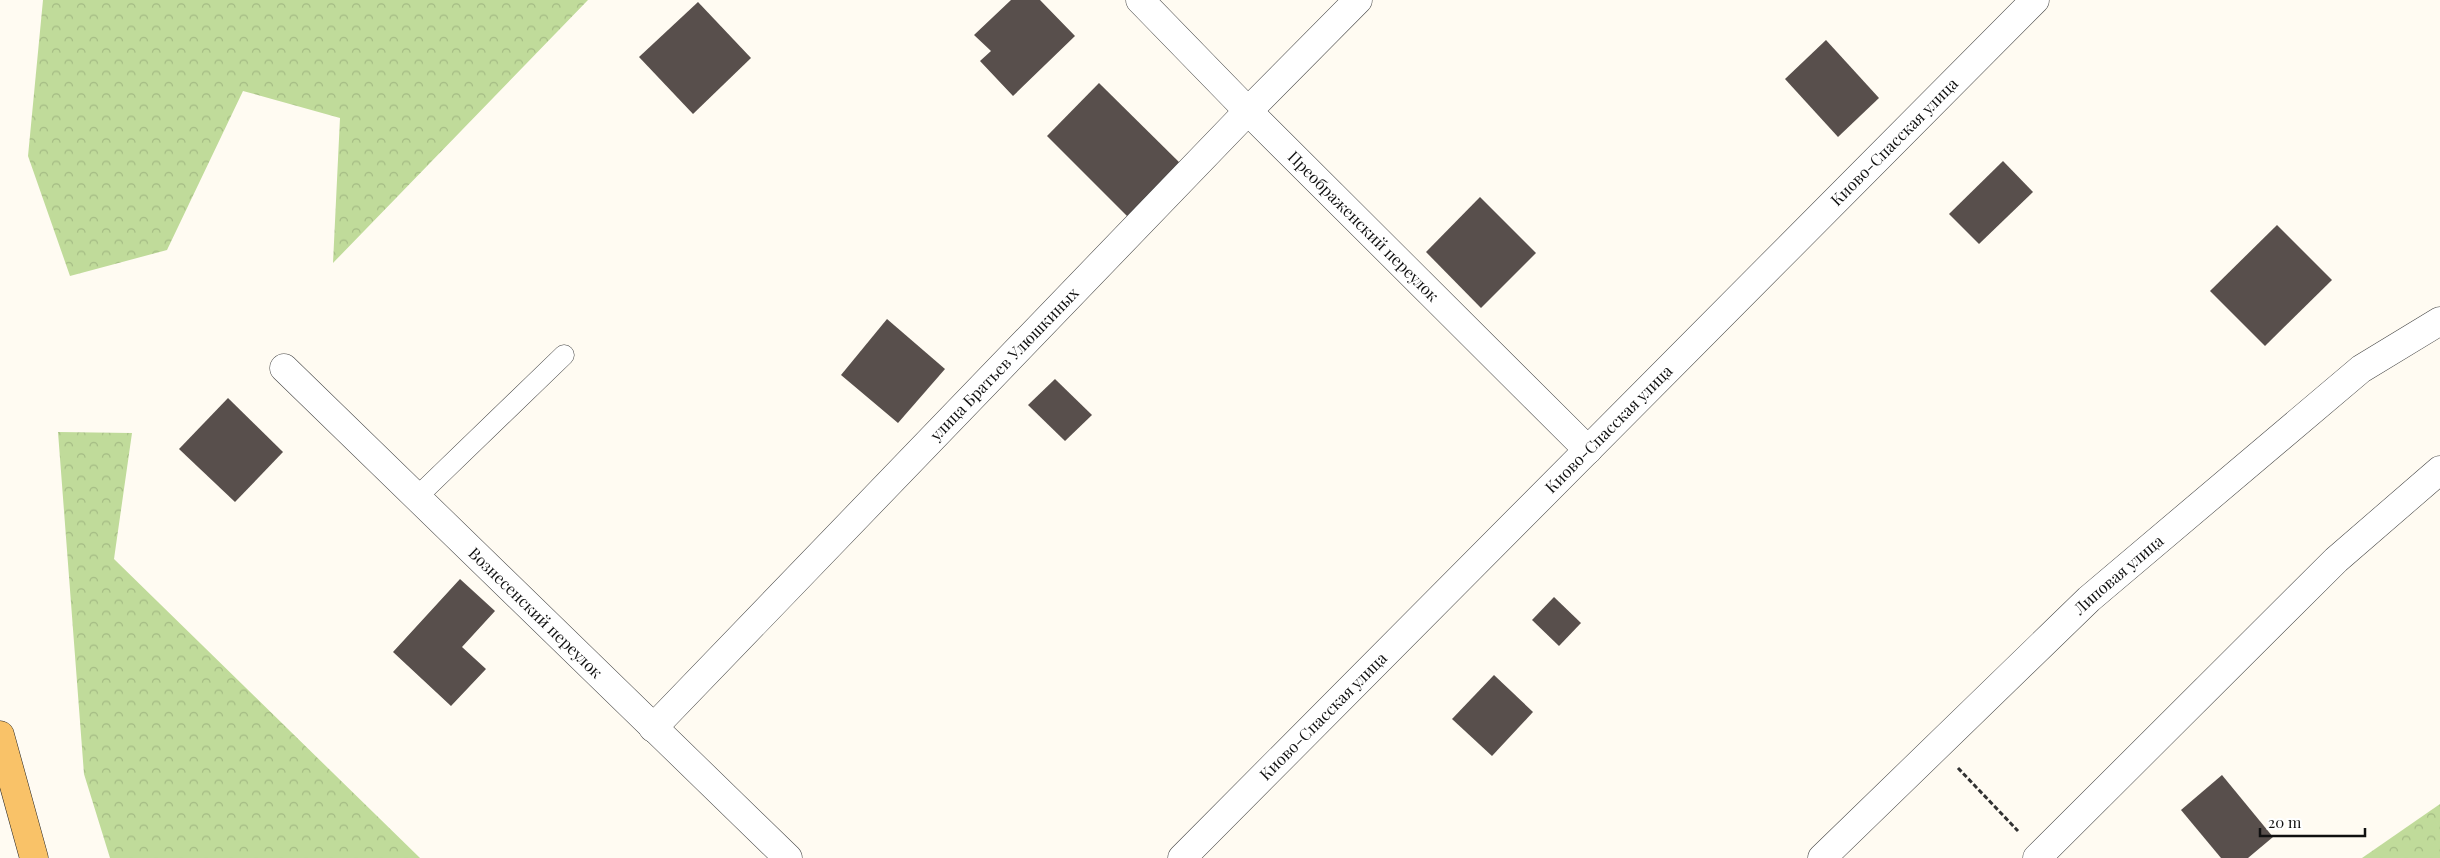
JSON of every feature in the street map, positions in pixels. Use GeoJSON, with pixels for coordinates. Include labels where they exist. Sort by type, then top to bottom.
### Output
{"type":"FeatureCollection","features":[{"type":"Feature","properties":{"kind":"main road"},"geometry":{"type":"LineString","coordinates":[[0,735],[34,858]]}},
{"type":"Feature","properties":{"kind":"street","name":"Преображенский переулок"},"geometry":{"type":"LineString","coordinates":[[1140,0],[1248,111],[1588,450]]}},
{"type":"Feature","properties":{"kind":"street","name":"улица Братьев Улюшкиных"},"geometry":{"type":"LineString","coordinates":[[654,728],[1248,111],[1358,0]]}},
{"type":"Feature","properties":{"kind":"street","name":"Киово-Спасская улица"},"geometry":{"type":"LineString","coordinates":[[1182,858],[2035,0]]}},
{"type":"Feature","properties":{"kind":"street","name":"Липовая улица"},"geometry":{"type":"LineString","coordinates":[[1822,858],[2088,599],[2361,369],[2440,321]]}},
{"type":"Feature","properties":{"kind":"street","name":"Вознесенский переулок"},"geometry":{"type":"LineString","coordinates":[[284,368],[788,858]]}},
{"type":"Feature","properties":{"kind":"street"},"geometry":{"type":"LineString","coordinates":[[2039,856],[2336,560],[2440,470]]}},
{"type":"Feature","properties":{"kind":"lane"},"geometry":{"type":"LineString","coordinates":[[417,497],[564,355]]}},
{"type":"Feature","properties":{"kind":"path"},"geometry":{"type":"LineString","coordinates":[[1937,746],[2039,856]]}},
{"type":"Feature","properties":{"kind":"green space"},"geometry":{"type":"Polygon","coordinates":[[[43,0],[588,0],[333,263],[340,118],[243,91],[167,250],[70,276],[28,156],[43,0]]]}},
{"type":"Feature","properties":{"kind":"green space"},"geometry":{"type":"Polygon","coordinates":[[[58,432],[132,433],[114,559],[420,858],[110,858],[84,774],[58,432]]]}},
{"type":"Feature","properties":{"kind":"green space"},"geometry":{"type":"Polygon","coordinates":[[[2440,804],[2440,858],[2362,858],[2440,804]]]}},
{"type":"Feature","properties":{"kind":"building"},"geometry":{"type":"Polygon","coordinates":[[[1011,0],[1040,0],[1075,36],[1013,96],[980,61],[991,51],[974,35],[1011,0]]]}},
{"type":"Feature","properties":{"kind":"building"},"geometry":{"type":"Polygon","coordinates":[[[698,2],[751,58],[693,114],[639,57],[698,2]]]}},
{"type":"Feature","properties":{"kind":"building"},"geometry":{"type":"Polygon","coordinates":[[[1826,40],[1879,98],[1838,137],[1785,79],[1826,40]]]}},
{"type":"Feature","properties":{"kind":"building"},"geometry":{"type":"Polygon","coordinates":[[[1099,83],[1183,166],[1130,219],[1047,136],[1099,83]]]}},
{"type":"Feature","properties":{"kind":"building"},"geometry":{"type":"Polygon","coordinates":[[[2003,161],[2033,192],[1979,244],[1949,214],[2003,161]]]}},
{"type":"Feature","properties":{"kind":"building"},"geometry":{"type":"Polygon","coordinates":[[[1480,197],[1536,253],[1481,308],[1426,252],[1480,197]]]}},
{"type":"Feature","properties":{"kind":"building"},"geometry":{"type":"Polygon","coordinates":[[[2277,225],[2332,280],[2265,346],[2210,291],[2277,225]]]}},
{"type":"Feature","properties":{"kind":"building"},"geometry":{"type":"Polygon","coordinates":[[[887,319],[945,369],[898,423],[841,375],[887,319]]]}},
{"type":"Feature","properties":{"kind":"building"},"geometry":{"type":"Polygon","coordinates":[[[1055,379],[1092,415],[1065,441],[1028,405],[1055,379]]]}},
{"type":"Feature","properties":{"kind":"building"},"geometry":{"type":"Polygon","coordinates":[[[228,398],[283,452],[235,502],[179,449],[228,398]]]}},
{"type":"Feature","properties":{"kind":"building"},"geometry":{"type":"Polygon","coordinates":[[[460,579],[495,611],[462,647],[486,669],[451,706],[393,652],[460,579]]]}},
{"type":"Feature","properties":{"kind":"building"},"geometry":{"type":"Polygon","coordinates":[[[1554,597],[1581,623],[1559,646],[1532,620],[1554,597]]]}},
{"type":"Feature","properties":{"kind":"building"},"geometry":{"type":"Polygon","coordinates":[[[1494,675],[1533,712],[1492,756],[1452,719],[1494,675]]]}},
{"type":"Feature","properties":{"kind":"building"},"geometry":{"type":"Polygon","coordinates":[[[2222,775],[2273,837],[2248,858],[2221,858],[2181,810],[2222,775]]]}}]}
